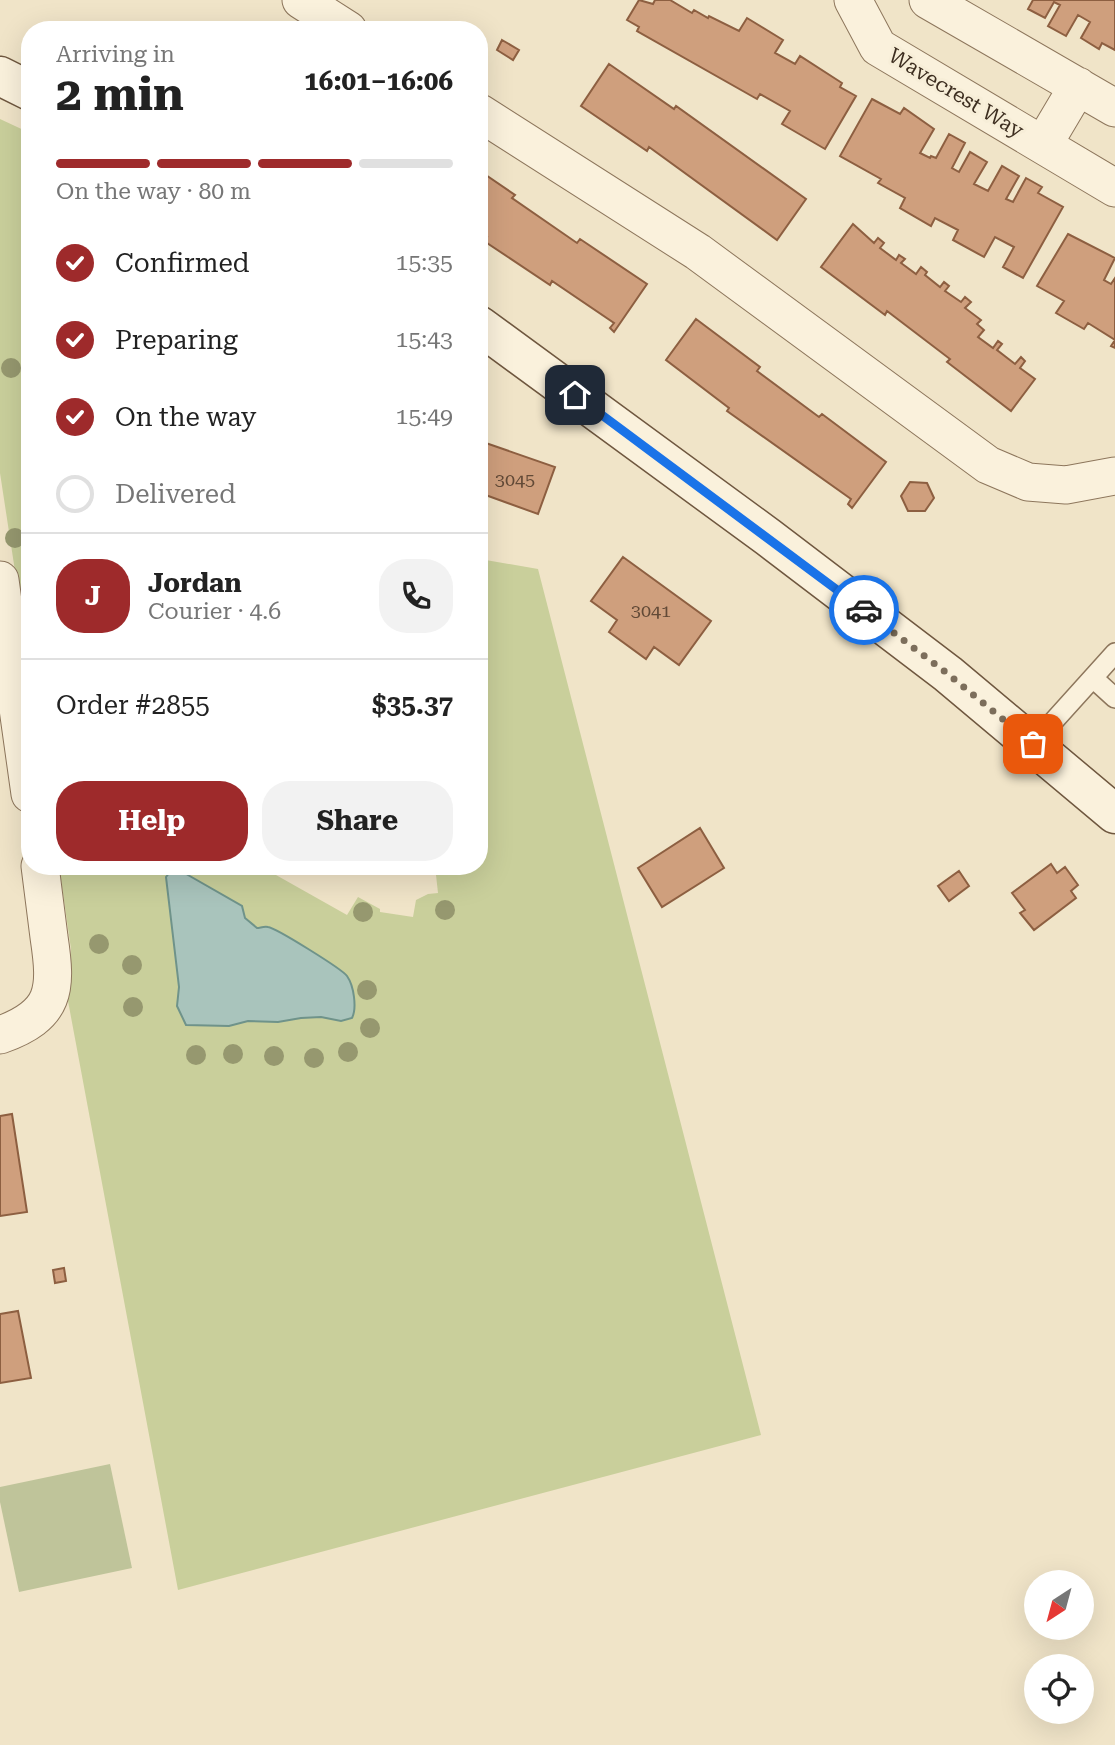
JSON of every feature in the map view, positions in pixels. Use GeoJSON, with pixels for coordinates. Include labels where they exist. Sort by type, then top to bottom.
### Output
{"type":"FeatureCollection","features":[{"type":"Feature","properties":{"kind":"main road"},"geometry":{"type":"LineString","coordinates":[[0,76],[21,86]]}},
{"type":"Feature","properties":{"kind":"main road"},"geometry":{"type":"LineString","coordinates":[[488,332],[779,545],[948,674],[1115,814]]}},
{"type":"Feature","properties":{"kind":"street"},"geometry":{"type":"LineString","coordinates":[[301,0],[334,21]]}},
{"type":"Feature","properties":{"kind":"street","name":"Wavecrest Way"},"geometry":{"type":"LineString","coordinates":[[853,0],[878,47],[1115,188]]}},
{"type":"Feature","properties":{"kind":"street"},"geometry":{"type":"LineString","coordinates":[[928,0],[1115,108]]}},
{"type":"Feature","properties":{"kind":"street","name":"Wavecrest Way"},"geometry":{"type":"LineString","coordinates":[[1044,145],[1078,86]]}},
{"type":"Feature","properties":{"kind":"street"},"geometry":{"type":"LineString","coordinates":[[488,118],[698,252],[988,466],[1028,482],[1066,485],[1115,477]]}},
{"type":"Feature","properties":{"kind":"street"},"geometry":{"type":"LineString","coordinates":[[0,580],[21,728]]}},
{"type":"Feature","properties":{"kind":"street"},"geometry":{"type":"LineString","coordinates":[[0,1035],[20,1028],[42,1010],[49,999],[55,978],[41,875]]}},
{"type":"Feature","properties":{"kind":"lane"},"geometry":{"type":"LineString","coordinates":[[1033,744],[1115,653]]}},
{"type":"Feature","properties":{"kind":"lane"},"geometry":{"type":"LineString","coordinates":[[1093,678],[1115,698]]}},
{"type":"Feature","properties":{"kind":"green space"},"geometry":{"type":"Polygon","coordinates":[[[0,119],[21,129],[21,610],[0,473],[0,119]]]}},
{"type":"Feature","properties":{"kind":"green space"},"geometry":{"type":"Polygon","coordinates":[[[488,560],[538,569],[761,1435],[178,1590],[68,1001],[71,949],[60,875],[276,875],[347,915],[358,897],[380,909],[380,912],[413,917],[416,900],[438,893],[436,875],[488,875],[488,560]]]}},
{"type":"Feature","properties":{"kind":"green space"},"geometry":{"type":"Polygon","coordinates":[[[110,1464],[132,1568],[19,1592],[0,1502],[0,1487],[110,1464]]]}},
{"type":"Feature","properties":{"kind":"water"},"geometry":{"type":"Polygon","coordinates":[[[188,875],[242,906],[245,918],[257,928],[273,929],[342,972],[347,976],[353,991],[352,1018],[341,1021],[321,1017],[278,1022],[248,1021],[229,1026],[186,1025],[177,1006],[179,987],[166,877],[188,875]]]}},
{"type":"Feature","properties":{"kind":"building"},"geometry":{"type":"Polygon","coordinates":[[[639,0],[653,4],[655,0],[670,0],[692,13],[694,10],[739,31],[747,18],[783,40],[775,53],[795,64],[800,56],[842,83],[840,87],[856,96],[825,149],[782,124],[790,111],[760,94],[757,99],[637,31],[639,27],[627,20],[639,0]]]}},
{"type":"Feature","properties":{"kind":"building"},"geometry":{"type":"Polygon","coordinates":[[[1033,0],[1115,0],[1115,50],[1102,43],[1099,49],[1081,38],[1090,22],[1078,15],[1066,36],[1048,26],[1060,5],[1054,2],[1045,18],[1028,9],[1033,0]]]}},
{"type":"Feature","properties":{"kind":"building"},"geometry":{"type":"Polygon","coordinates":[[[502,40],[519,50],[513,60],[497,50],[502,40]]]}},
{"type":"Feature","properties":{"kind":"building"},"geometry":{"type":"Polygon","coordinates":[[[609,64],[674,109],[676,106],[806,199],[777,240],[649,147],[647,151],[581,106],[609,64]]]}},
{"type":"Feature","properties":{"kind":"building"},"geometry":{"type":"Polygon","coordinates":[[[872,99],[900,114],[904,108],[934,129],[920,153],[930,158],[936,158],[949,134],[965,143],[952,168],[959,172],[970,152],[987,162],[974,184],[988,191],[1002,166],[1019,176],[1006,199],[1013,202],[1026,178],[1042,187],[1038,193],[1063,207],[1023,278],[1003,267],[1014,247],[995,237],[984,257],[953,240],[958,230],[935,218],[931,226],[900,208],[905,198],[878,183],[881,179],[840,156],[872,99]]]}},
{"type":"Feature","properties":{"kind":"building"},"geometry":{"type":"Polygon","coordinates":[[[488,176],[515,195],[512,198],[577,243],[580,239],[647,284],[614,332],[610,328],[614,323],[552,281],[550,285],[488,244],[488,176]]]}},
{"type":"Feature","properties":{"kind":"building"},"geometry":{"type":"Polygon","coordinates":[[[853,224],[874,243],[878,238],[884,243],[880,248],[896,260],[899,255],[905,259],[901,263],[916,274],[921,267],[927,272],[925,275],[940,287],[944,282],[949,286],[945,291],[961,302],[965,297],[971,302],[965,308],[981,320],[977,324],[984,330],[978,337],[993,348],[998,341],[1002,344],[997,350],[1015,364],[1021,357],[1025,361],[1020,368],[1035,379],[1011,411],[947,362],[950,359],[887,311],[885,315],[821,267],[853,224]]]}},
{"type":"Feature","properties":{"kind":"building"},"geometry":{"type":"Polygon","coordinates":[[[1068,234],[1115,258],[1104,280],[1111,284],[1115,278],[1115,340],[1088,323],[1084,329],[1056,313],[1064,301],[1037,286],[1068,234]]]}},
{"type":"Feature","properties":{"kind":"building"},"geometry":{"type":"Polygon","coordinates":[[[696,319],[760,367],[757,371],[819,417],[822,414],[886,462],[852,508],[848,504],[851,499],[727,411],[729,408],[666,360],[696,319]]]}},
{"type":"Feature","properties":{"kind":"building"},"geometry":{"type":"Polygon","coordinates":[[[488,444],[555,467],[538,514],[488,496],[488,444]]]}},
{"type":"Feature","properties":{"kind":"building"},"geometry":{"type":"Polygon","coordinates":[[[910,482],[927,483],[934,498],[925,511],[908,511],[901,496],[910,482]]]}},
{"type":"Feature","properties":{"kind":"building"},"geometry":{"type":"Polygon","coordinates":[[[623,557],[711,621],[679,665],[654,647],[646,659],[609,632],[617,620],[591,601],[623,557]]]}},
{"type":"Feature","properties":{"kind":"building"},"geometry":{"type":"Polygon","coordinates":[[[700,828],[724,868],[662,907],[638,868],[700,828]]]}},
{"type":"Feature","properties":{"kind":"building"},"geometry":{"type":"Polygon","coordinates":[[[1051,864],[1057,873],[1065,867],[1078,885],[1071,891],[1076,898],[1034,930],[1020,913],[1025,910],[1012,893],[1051,864]]]}},
{"type":"Feature","properties":{"kind":"building"},"geometry":{"type":"Polygon","coordinates":[[[959,871],[969,886],[949,901],[938,886],[959,871]]]}},
{"type":"Feature","properties":{"kind":"building"},"geometry":{"type":"Polygon","coordinates":[[[12,1114],[27,1212],[0,1216],[0,1116],[12,1114]]]}},
{"type":"Feature","properties":{"kind":"building"},"geometry":{"type":"Polygon","coordinates":[[[64,1268],[66,1281],[55,1283],[53,1270],[64,1268]]]}},
{"type":"Feature","properties":{"kind":"building"},"geometry":{"type":"Polygon","coordinates":[[[18,1311],[31,1378],[0,1383],[0,1314],[18,1311]]]}},
{"type":"Feature","properties":{"kind":"way so far"},"geometry":{"type":"LineString","coordinates":[[864,610],[1033,744]]}},
{"type":"Feature","properties":{"kind":"route"},"geometry":{"type":"LineString","coordinates":[[575,395],[864,610]]}}]}
